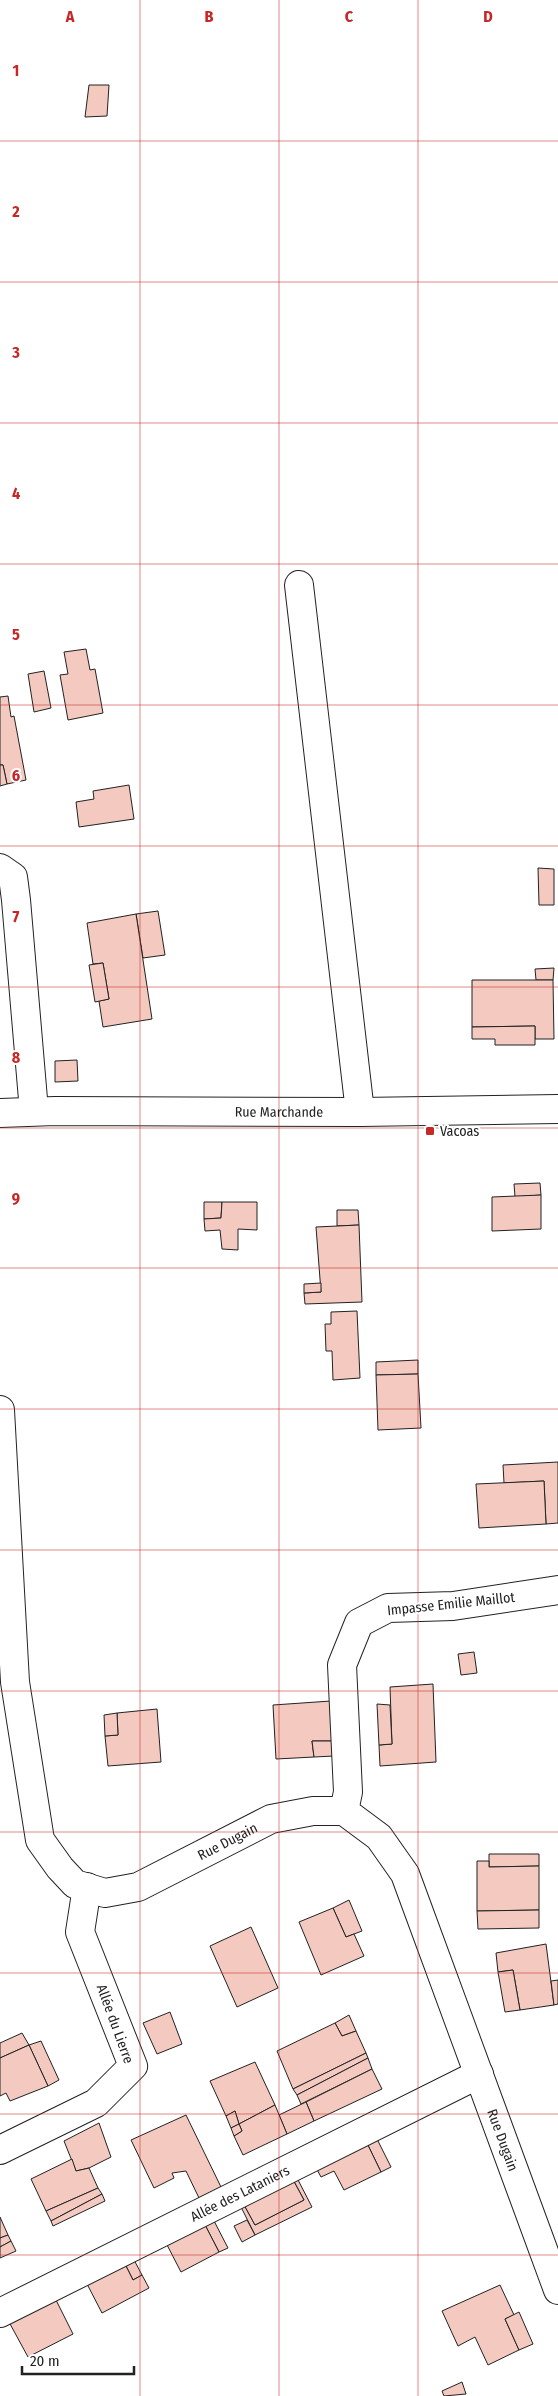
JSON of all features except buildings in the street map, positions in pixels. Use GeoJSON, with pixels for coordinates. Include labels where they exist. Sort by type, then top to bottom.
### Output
{"type":"FeatureCollection","features":[{"type":"Feature","properties":{"kind":"street"},"geometry":{"type":"LineString","coordinates":[[299,585],[360,1112]]}},
{"type":"Feature","properties":{"kind":"street"},"geometry":{"type":"LineString","coordinates":[[0,868],[12,877],[16,900],[34,1111]]}},
{"type":"Feature","properties":{"kind":"street","name":"Rue Marchande"},"geometry":{"type":"LineString","coordinates":[[0,1113],[34,1111],[360,1112],[558,1109]]}},
{"type":"Feature","properties":{"kind":"street","name":"Rue Dugain"},"geometry":{"type":"LineString","coordinates":[[0,1410],[15,1682],[40,1840],[60,1868],[75,1884],[105,1893],[138,1887],[271,1819],[312,1811],[344,1811],[379,1837],[405,1874],[558,2290]]}},
{"type":"Feature","properties":{"kind":"street","name":"Impasse Emilie Maillot"},"geometry":{"type":"LineString","coordinates":[[344,1811],[348,1792],[342,1665],[359,1623],[388,1608],[453,1606],[558,1590]]}},
{"type":"Feature","properties":{"kind":"street","name":"Allée du Lierre"},"geometry":{"type":"LineString","coordinates":[[0,2150],[96,2103],[133,2066],[80,1932],[87,1887]]}},
{"type":"Feature","properties":{"kind":"street","name":"Allée des Lataniers"},"geometry":{"type":"LineString","coordinates":[[0,2313],[479,2074]]}},
{"type":"Feature","properties":{"kind":"place","name":"Vacoas"},"geometry":{"type":"Point","coordinates":[430,1131]}}]}
